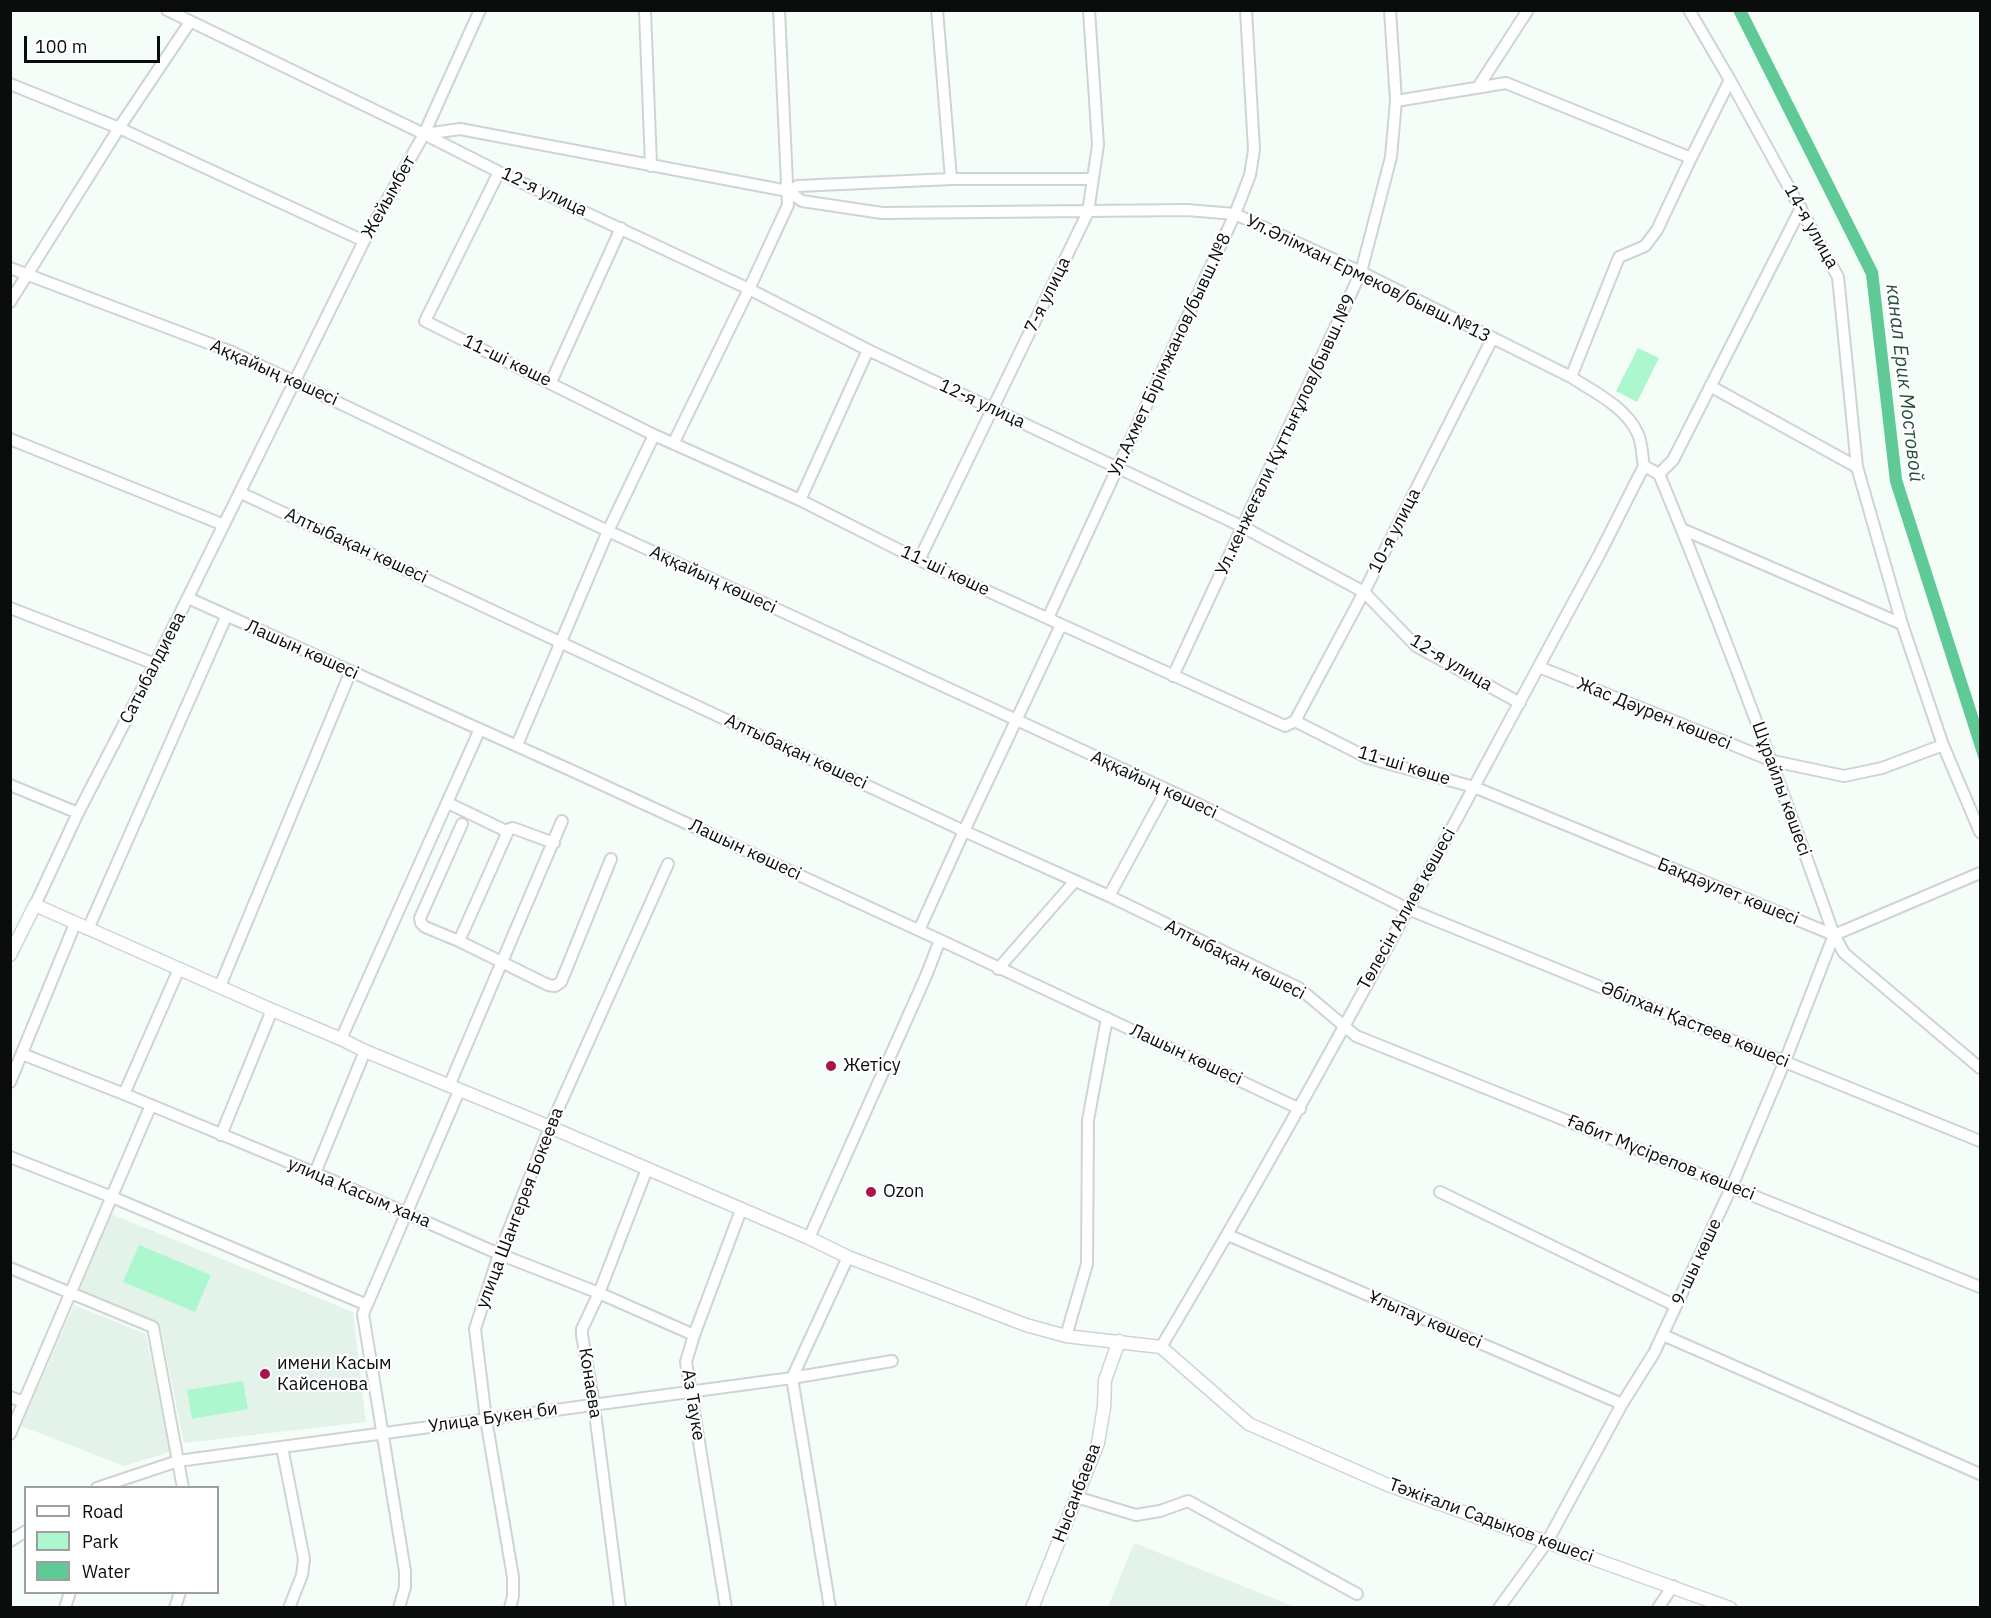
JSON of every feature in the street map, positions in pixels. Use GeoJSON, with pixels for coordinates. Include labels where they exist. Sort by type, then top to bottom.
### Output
{"type":"FeatureCollection","features":[{"type":"Feature","properties":{"kind":"street","name":"12-я улица"},"geometry":{"type":"LineString","coordinates":[[167,10],[499,172],[749,289],[868,350],[1243,527],[1364,591],[1416,646],[1520,703]]}},
{"type":"Feature","properties":{"kind":"street","name":"Жейымбет"},"geometry":{"type":"LineString","coordinates":[[294,381],[364,241],[424,134],[480,10]]}},
{"type":"Feature","properties":{"kind":"street"},"geometry":{"type":"LineString","coordinates":[[645,10],[651,166]]}},
{"type":"Feature","properties":{"kind":"street"},"geometry":{"type":"LineString","coordinates":[[674,442],[788,205],[779,10]]}},
{"type":"Feature","properties":{"kind":"street"},"geometry":{"type":"LineString","coordinates":[[937,10],[951,179]]}},
{"type":"Feature","properties":{"kind":"street","name":"7-я улица"},"geometry":{"type":"LineString","coordinates":[[920,560],[1088,212],[1098,145],[1089,10]]}},
{"type":"Feature","properties":{"kind":"street","name":"Ул.Ахмет Бірімжанов/бывш.№8"},"geometry":{"type":"LineString","coordinates":[[1048,618],[1235,214],[1250,175],[1254,150],[1246,10]]}},
{"type":"Feature","properties":{"kind":"street","name":"Ул.кенжеғали Құттығұлов/бывш.№9"},"geometry":{"type":"LineString","coordinates":[[1173,676],[1361,272],[1391,157],[1396,101],[1390,10]]}},
{"type":"Feature","properties":{"kind":"street"},"geometry":{"type":"LineString","coordinates":[[1478,87],[1528,10]]}},
{"type":"Feature","properties":{"kind":"street","name":"14-я улица"},"geometry":{"type":"LineString","coordinates":[[1689,10],[1838,277],[1857,467],[1902,624],[1943,745],[1980,832]]}},
{"type":"Feature","properties":{"kind":"street"},"geometry":{"type":"LineString","coordinates":[[10,302],[119,128],[190,22]]}},
{"type":"Feature","properties":{"kind":"street"},"geometry":{"type":"LineString","coordinates":[[1570,377],[1619,257],[1645,246],[1657,230],[1690,158],[1730,80]]}},
{"type":"Feature","properties":{"kind":"street"},"geometry":{"type":"LineString","coordinates":[[1396,101],[1506,83],[1690,158]]}},
{"type":"Feature","properties":{"kind":"street"},"geometry":{"type":"LineString","coordinates":[[10,84],[119,128],[364,241]]}},
{"type":"Feature","properties":{"kind":"street","name":"Ул.Әлімхан Ермеков/бывш.№13"},"geometry":{"type":"LineString","coordinates":[[424,134],[460,129],[788,191],[802,201],[882,213],[1187,210],[1235,214],[1361,272],[1570,377],[1627,416],[1639,436],[1644,466]]}},
{"type":"Feature","properties":{"kind":"street","name":"11-ші көше"},"geometry":{"type":"LineString","coordinates":[[499,172],[425,321],[654,435],[674,442],[800,501],[920,560],[1285,726],[1295,720],[1368,758],[1474,787]]}},
{"type":"Feature","properties":{"kind":"street","name":"Ул.Әлімхан Ермеков/бывш.№13"},"geometry":{"type":"LineString","coordinates":[[788,191],[798,186],[951,179],[1093,179]]}},
{"type":"Feature","properties":{"kind":"street"},"geometry":{"type":"LineString","coordinates":[[1644,466],[1659,474],[1672,460],[1801,208]]}},
{"type":"Feature","properties":{"kind":"street"},"geometry":{"type":"LineString","coordinates":[[551,382],[621,228]]}},
{"type":"Feature","properties":{"kind":"street","name":"Аққайың көшесі"},"geometry":{"type":"LineString","coordinates":[[10,268],[232,352],[608,531],[1194,802],[1408,909]]}},
{"type":"Feature","properties":{"kind":"street","name":"10-я улица"},"geometry":{"type":"LineString","coordinates":[[1295,720],[1364,591],[1492,339]]}},
{"type":"Feature","properties":{"kind":"street"},"geometry":{"type":"LineString","coordinates":[[800,501],[868,350]]}},
{"type":"Feature","properties":{"kind":"street","name":"Сатыбалдиева"},"geometry":{"type":"LineString","coordinates":[[11,953],[78,813],[241,493],[294,381]]}},
{"type":"Feature","properties":{"kind":"street"},"geometry":{"type":"LineString","coordinates":[[1710,386],[1857,467]]}},
{"type":"Feature","properties":{"kind":"street"},"geometry":{"type":"LineString","coordinates":[[517,745],[608,531],[654,435]]}},
{"type":"Feature","properties":{"kind":"street"},"geometry":{"type":"LineString","coordinates":[[10,439],[224,525]]}},
{"type":"Feature","properties":{"kind":"street","name":"Төлесін Алиев көшесі"},"geometry":{"type":"LineString","coordinates":[[1161,1347],[1300,1109],[1520,703],[1644,466]]}},
{"type":"Feature","properties":{"kind":"street","name":"Шұрайлы көшесі"},"geometry":{"type":"LineString","coordinates":[[1659,474],[1773,761],[1834,935],[1845,953],[1980,1068]]}},
{"type":"Feature","properties":{"kind":"street","name":"Алтыбақан көшесі"},"geometry":{"type":"LineString","coordinates":[[241,493],[1108,896],[1299,988],[1344,1025]]}},
{"type":"Feature","properties":{"kind":"street"},"geometry":{"type":"LineString","coordinates":[[1682,529],[1902,624]]}},
{"type":"Feature","properties":{"kind":"street","name":"Лашын көшесі"},"geometry":{"type":"LineString","coordinates":[[188,598],[226,617],[517,745],[1300,1109]]}},
{"type":"Feature","properties":{"kind":"street"},"geometry":{"type":"LineString","coordinates":[[10,608],[155,664]]}},
{"type":"Feature","properties":{"kind":"street"},"geometry":{"type":"LineString","coordinates":[[88,929],[226,617]]}},
{"type":"Feature","properties":{"kind":"street"},"geometry":{"type":"LineString","coordinates":[[919,930],[1061,625]]}},
{"type":"Feature","properties":{"kind":"street","name":"Жас Дәурен көшесі"},"geometry":{"type":"LineString","coordinates":[[1539,667],[1773,761],[1844,776],[1882,768],[1943,745]]}},
{"type":"Feature","properties":{"kind":"street"},"geometry":{"type":"LineString","coordinates":[[220,986],[351,671]]}},
{"type":"Feature","properties":{"kind":"street"},"geometry":{"type":"LineString","coordinates":[[341,1039],[480,729]]}},
{"type":"Feature","properties":{"kind":"street"},"geometry":{"type":"LineString","coordinates":[[10,785],[78,813]]}},
{"type":"Feature","properties":{"kind":"street","name":"Бақдәулет көшесi"},"geometry":{"type":"LineString","coordinates":[[1474,787],[1834,935]]}},
{"type":"Feature","properties":{"kind":"street"},"geometry":{"type":"LineString","coordinates":[[1108,896],[1166,791]]}},
{"type":"Feature","properties":{"kind":"street"},"geometry":{"type":"LineString","coordinates":[[448,803],[506,833]]}},
{"type":"Feature","properties":{"kind":"street"},"geometry":{"type":"LineString","coordinates":[[399,1608],[405,1587],[405,1571],[363,1318],[407,1213],[502,962],[562,821]]}},
{"type":"Feature","properties":{"kind":"street"},"geometry":{"type":"LineString","coordinates":[[462,824],[420,918],[421,923],[425,927],[459,941],[548,985],[555,986],[561,982],[611,859]]}},
{"type":"Feature","properties":{"kind":"street"},"geometry":{"type":"LineString","coordinates":[[459,941],[506,833],[513,828],[554,843]]}},
{"type":"Feature","properties":{"kind":"street","name":"улица Шангерея Бокеева"},"geometry":{"type":"LineString","coordinates":[[510,1608],[513,1596],[513,1576],[486,1419],[475,1334],[499,1254],[550,1127],[668,864]]}},
{"type":"Feature","properties":{"kind":"street"},"geometry":{"type":"LineString","coordinates":[[1834,935],[1980,873]]}},
{"type":"Feature","properties":{"kind":"street"},"geometry":{"type":"LineString","coordinates":[[998,969],[1075,881]]}},
{"type":"Feature","properties":{"kind":"street"},"geometry":{"type":"LineString","coordinates":[[35,905],[365,1051],[550,1127],[809,1238],[848,1257],[1026,1324],[1066,1336],[1161,1347]]}},
{"type":"Feature","properties":{"kind":"street","name":"Әбілхан Қастеев көшесi"},"geometry":{"type":"LineString","coordinates":[[1408,909],[1980,1141]]}},
{"type":"Feature","properties":{"kind":"street"},"geometry":{"type":"LineString","coordinates":[[10,1082],[75,924]]}},
{"type":"Feature","properties":{"kind":"street","name":"9-шы көше"},"geometry":{"type":"LineString","coordinates":[[1499,1608],[1547,1542],[1622,1404],[1663,1335],[1732,1186],[1785,1061],[1834,935]]}},
{"type":"Feature","properties":{"kind":"street"},"geometry":{"type":"LineString","coordinates":[[809,1238],[940,940]]}},
{"type":"Feature","properties":{"kind":"street"},"geometry":{"type":"LineString","coordinates":[[124,1094],[179,969]]}},
{"type":"Feature","properties":{"kind":"street"},"geometry":{"type":"LineString","coordinates":[[221,1135],[272,1010]]}},
{"type":"Feature","properties":{"kind":"street"},"geometry":{"type":"LineString","coordinates":[[1066,1336],[1087,1264],[1088,1120],[1107,1018]]}},
{"type":"Feature","properties":{"kind":"street","name":"Ғабит Мүсірепов көшесi"},"geometry":{"type":"LineString","coordinates":[[1344,1025],[1356,1036],[1980,1287]]}},
{"type":"Feature","properties":{"kind":"street"},"geometry":{"type":"LineString","coordinates":[[315,1173],[365,1051]]}},
{"type":"Feature","properties":{"kind":"street","name":"улица Касым хана"},"geometry":{"type":"LineString","coordinates":[[22,1054],[315,1173],[499,1254],[599,1293],[694,1335]]}},
{"type":"Feature","properties":{"kind":"street"},"geometry":{"type":"LineString","coordinates":[[10,1434],[151,1106]]}},
{"type":"Feature","properties":{"kind":"street"},"geometry":{"type":"LineString","coordinates":[[10,1157],[112,1197],[367,1305]]}},
{"type":"Feature","properties":{"kind":"street","name":"Конаева"},"geometry":{"type":"LineString","coordinates":[[620,1608],[582,1329],[599,1293],[647,1169]]}},
{"type":"Feature","properties":{"kind":"street"},"geometry":{"type":"LineString","coordinates":[[1440,1192],[1676,1306]]}},
{"type":"Feature","properties":{"kind":"street","name":"Аз Тауке"},"geometry":{"type":"LineString","coordinates":[[726,1608],[686,1362],[741,1209]]}},
{"type":"Feature","properties":{"kind":"street","name":"Ұлытау көшесi"},"geometry":{"type":"LineString","coordinates":[[1228,1235],[1622,1404]]}},
{"type":"Feature","properties":{"kind":"street"},"geometry":{"type":"LineString","coordinates":[[830,1608],[792,1378],[848,1257]]}},
{"type":"Feature","properties":{"kind":"street"},"geometry":{"type":"LineString","coordinates":[[10,1268],[153,1327],[183,1486]]}},
{"type":"Feature","properties":{"kind":"street"},"geometry":{"type":"LineString","coordinates":[[1663,1335],[1980,1474]]}},
{"type":"Feature","properties":{"kind":"street","name":"Нысанбаева"},"geometry":{"type":"LineString","coordinates":[[1032,1608],[1098,1443],[1104,1407],[1105,1380],[1119,1341]]}},
{"type":"Feature","properties":{"kind":"street","name":"Тәжіғали Садықов көшесі"},"geometry":{"type":"LineString","coordinates":[[1161,1347],[1255,1427],[1388,1485],[1730,1608]]}},
{"type":"Feature","properties":{"kind":"street","name":"Улица Букен би"},"geometry":{"type":"LineString","coordinates":[[103,1486],[178,1461],[792,1378],[892,1361]]}},
{"type":"Feature","properties":{"kind":"street"},"geometry":{"type":"LineString","coordinates":[[10,1397],[24,1402]]}},
{"type":"Feature","properties":{"kind":"street"},"geometry":{"type":"LineString","coordinates":[[282,1447],[304,1559],[302,1575],[289,1608]]}},
{"type":"Feature","properties":{"kind":"street"},"geometry":{"type":"LineString","coordinates":[[1076,1497],[1136,1515],[1160,1511],[1188,1501],[1357,1594]]}},
{"type":"Feature","properties":{"kind":"street"},"geometry":{"type":"LineString","coordinates":[[10,1541],[24,1531]]}},
{"type":"Feature","properties":{"kind":"street"},"geometry":{"type":"LineString","coordinates":[[1658,1608],[1673,1586]]}},
{"type":"Feature","properties":{"kind":"street"},"geometry":{"type":"LineString","coordinates":[[64,1608],[70,1594]]}},
{"type":"Feature","properties":{"kind":"shaded area","name":"имени Касым Кайсенова"},"geometry":{"type":"Polygon","coordinates":[[[111,1214],[353,1312],[366,1422],[184,1443],[160,1326],[79,1289],[111,1214]]]}},
{"type":"Feature","properties":{"kind":"shaded area"},"geometry":{"type":"Polygon","coordinates":[[[74,1305],[146,1334],[170,1452],[124,1466],[21,1426],[74,1305]]]}},
{"type":"Feature","properties":{"kind":"shaded area"},"geometry":{"type":"Polygon","coordinates":[[[1134,1543],[1295,1607],[1108,1607],[1134,1543]]]}},
{"type":"Feature","properties":{"kind":"green space"},"geometry":{"type":"Polygon","coordinates":[[[1638,348],[1659,358],[1637,402],[1616,391],[1638,348]]]}},
{"type":"Feature","properties":{"kind":"green space"},"geometry":{"type":"Polygon","coordinates":[[[139,1245],[211,1275],[195,1312],[123,1282],[139,1245]]]}},
{"type":"Feature","properties":{"kind":"green space"},"geometry":{"type":"Polygon","coordinates":[[[243,1381],[248,1409],[192,1419],[187,1390],[243,1381]]]}},
{"type":"Feature","properties":{"kind":"water","name":"канал Ерик Мостовой"},"geometry":{"type":"Polygon","coordinates":[[[1733,11],[1747,11],[1878,271],[1902,479],[1980,722],[1980,763],[1890,482],[1866,275],[1733,11]]]}},
{"type":"Feature","properties":{"kind":"place","name":"Жетісу"},"geometry":{"type":"Point","coordinates":[831,1066]}},
{"type":"Feature","properties":{"kind":"place","name":"Ozon"},"geometry":{"type":"Point","coordinates":[871,1192]}},
{"type":"Feature","properties":{"kind":"place","name":"имени Касым Кайсенова"},"geometry":{"type":"Point","coordinates":[265,1374]}}]}
